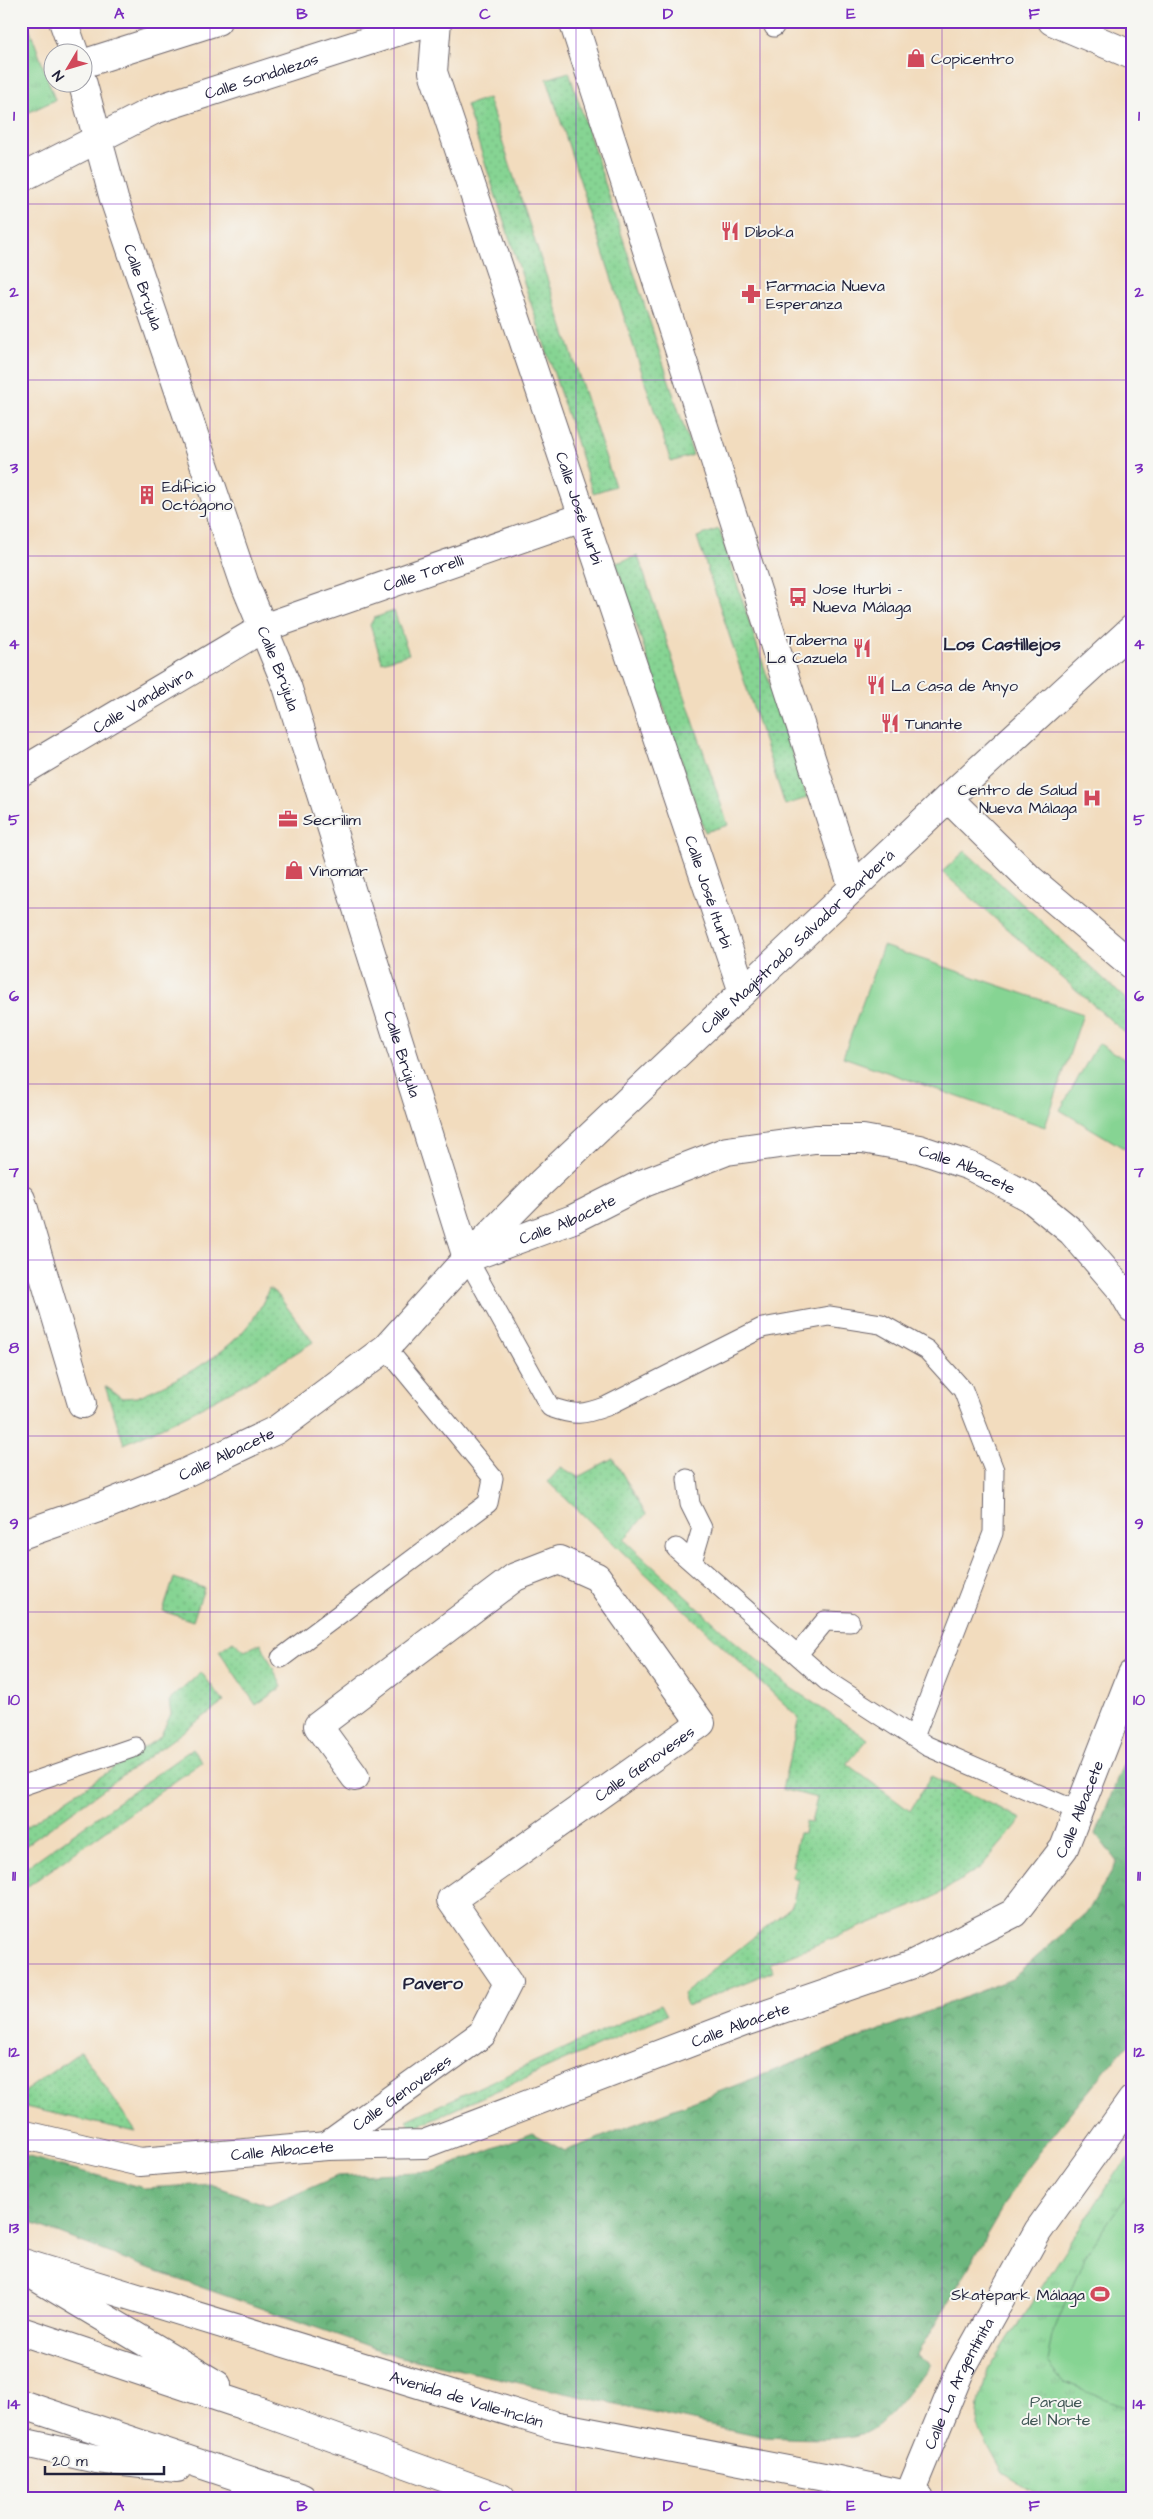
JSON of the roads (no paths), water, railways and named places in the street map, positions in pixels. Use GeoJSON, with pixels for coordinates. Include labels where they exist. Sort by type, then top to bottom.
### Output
{"type":"FeatureCollection","features":[{"type":"Feature","properties":{"kind":"street"},"geometry":{"type":"LineString","coordinates":[[63,21],[70,42]]}},
{"type":"Feature","properties":{"kind":"street"},"geometry":{"type":"LineString","coordinates":[[92,61],[217,21]]}},
{"type":"Feature","properties":{"kind":"street","name":"Calle Sondalezas"},"geometry":{"type":"LineString","coordinates":[[21,178],[154,110],[431,21]]}},
{"type":"Feature","properties":{"kind":"street","name":"Calle José Iturbi"},"geometry":{"type":"LineString","coordinates":[[437,21],[434,72],[743,992]]}},
{"type":"Feature","properties":{"kind":"street"},"geometry":{"type":"LineString","coordinates":[[572,21],[853,888]]}},
{"type":"Feature","properties":{"kind":"street"},"geometry":{"type":"LineString","coordinates":[[1052,21],[1132,55]]}},
{"type":"Feature","properties":{"kind":"street","name":"Calle Brújula"},"geometry":{"type":"LineString","coordinates":[[85,92],[114,199],[241,573],[290,695],[468,1258]]}},
{"type":"Feature","properties":{"kind":"street","name":"Calle Torelli"},"geometry":{"type":"LineString","coordinates":[[263,628],[582,517]]}},
{"type":"Feature","properties":{"kind":"street","name":"Calle Vandelvira"},"geometry":{"type":"LineString","coordinates":[[21,772],[263,628]]}},
{"type":"Feature","properties":{"kind":"street","name":"Calle Magistrado Salvador Barberá"},"geometry":{"type":"LineString","coordinates":[[468,1258],[541,1182],[948,798],[1132,629]]}},
{"type":"Feature","properties":{"kind":"street"},"geometry":{"type":"LineString","coordinates":[[948,798],[1030,878],[1132,965]]}},
{"type":"Feature","properties":{"kind":"street","name":"Calle Albacete"},"geometry":{"type":"LineString","coordinates":[[21,1535],[101,1507],[185,1473],[276,1430],[386,1348],[468,1258],[573,1219],[644,1183],[727,1151],[815,1140],[863,1139],[919,1149],[970,1166],[1029,1197],[1072,1232],[1121,1289],[1132,1308]]}},
{"type":"Feature","properties":{"kind":"street"},"geometry":{"type":"LineString","coordinates":[[21,1199],[82,1404]]}},
{"type":"Feature","properties":{"kind":"street","name":"Calle Genoveses"},"geometry":{"type":"LineString","coordinates":[[327,2146],[482,2034],[508,1983],[451,1900],[701,1723],[597,1576],[559,1560],[515,1577],[318,1726],[355,1777]]}},
{"type":"Feature","properties":{"kind":"street","name":"Calle Albacete"},"geometry":{"type":"LineString","coordinates":[[21,2134],[140,2162],[198,2159],[327,2146],[424,2144],[744,2022],[913,1964],[1014,1913],[1064,1848],[1132,1674]]}},
{"type":"Feature","properties":{"kind":"street","name":"Calle La Argentinita"},"geometry":{"type":"LineString","coordinates":[[914,2496],[960,2371],[1038,2231],[1132,2100]]}},
{"type":"Feature","properties":{"kind":"street","name":"Avenida de Valle-Inclán"},"geometry":{"type":"LineString","coordinates":[[21,2263],[553,2424],[914,2496]]}},
{"type":"Feature","properties":{"kind":"street"},"geometry":{"type":"LineString","coordinates":[[21,2268],[130,2331],[256,2410]]}},
{"type":"Feature","properties":{"kind":"street"},"geometry":{"type":"LineString","coordinates":[[21,2331],[256,2410],[501,2498]]}},
{"type":"Feature","properties":{"kind":"street"},"geometry":{"type":"LineString","coordinates":[[21,2404],[302,2498]]}},
{"type":"Feature","properties":{"kind":"street"},"geometry":{"type":"LineString","coordinates":[[21,2442],[97,2459],[236,2476]]}},
{"type":"Feature","properties":{"kind":"lane"},"geometry":{"type":"LineString","coordinates":[[468,1258],[550,1407],[568,1414],[584,1415],[607,1406],[762,1328],[829,1316],[881,1324],[927,1350],[963,1390],[994,1470],[993,1533],[914,1737]]}},
{"type":"Feature","properties":{"kind":"lane"},"geometry":{"type":"LineString","coordinates":[[281,1658],[488,1503],[493,1478],[386,1348]]}},
{"type":"Feature","properties":{"kind":"lane"},"geometry":{"type":"LineString","coordinates":[[687,1479],[690,1504],[702,1528],[692,1562]]}},
{"type":"Feature","properties":{"kind":"lane"},"geometry":{"type":"LineString","coordinates":[[676,1548],[828,1680],[927,1746],[1079,1812]]}},
{"type":"Feature","properties":{"kind":"lane"},"geometry":{"type":"LineString","coordinates":[[798,1654],[825,1622],[850,1622]]}},
{"type":"Feature","properties":{"kind":"lane"},"geometry":{"type":"LineString","coordinates":[[21,1786],[135,1747]]}},
{"type":"Feature","properties":{"kind":"place","name":"Copicentro"},"geometry":{"type":"Point","coordinates":[916,58]}},
{"type":"Feature","properties":{"kind":"place","name":"Diboka"},"geometry":{"type":"Point","coordinates":[730,231]}},
{"type":"Feature","properties":{"kind":"place","name":"Farmacia Nueva Esperanza"},"geometry":{"type":"Point","coordinates":[751,294]}},
{"type":"Feature","properties":{"kind":"place","name":"Edificio Octógono"},"geometry":{"type":"Point","coordinates":[147,495]}},
{"type":"Feature","properties":{"kind":"place","name":"Jose Iturbi - Nueva Málaga"},"geometry":{"type":"Point","coordinates":[798,597]}},
{"type":"Feature","properties":{"kind":"place","name":"Taberna La Cazuela"},"geometry":{"type":"Point","coordinates":[862,648]}},
{"type":"Feature","properties":{"kind":"place","name":"La Casa de Anyo"},"geometry":{"type":"Point","coordinates":[876,685]}},
{"type":"Feature","properties":{"kind":"place","name":"Tunante"},"geometry":{"type":"Point","coordinates":[890,723]}},
{"type":"Feature","properties":{"kind":"place","name":"Centro de Salud Nueva Málaga"},"geometry":{"type":"Point","coordinates":[1092,798]}},
{"type":"Feature","properties":{"kind":"place","name":"Secrilim"},"geometry":{"type":"Point","coordinates":[288,819]}},
{"type":"Feature","properties":{"kind":"place","name":"Vinomar"},"geometry":{"type":"Point","coordinates":[294,870]}},
{"type":"Feature","properties":{"kind":"place","name":"Skatepark Málaga"},"geometry":{"type":"Point","coordinates":[1100,2294]}},
{"type":"Feature","properties":{"kind":"district","name":"Los Castillejos"},"geometry":{"type":"Point","coordinates":[1002,644]}},
{"type":"Feature","properties":{"kind":"district","name":"Pavero"},"geometry":{"type":"Point","coordinates":[433,1983]}},
{"type":"Feature","properties":{"kind":"park label","name":"Parque del Norte"},"geometry":{"type":"Point","coordinates":[1056,2410]}}]}
